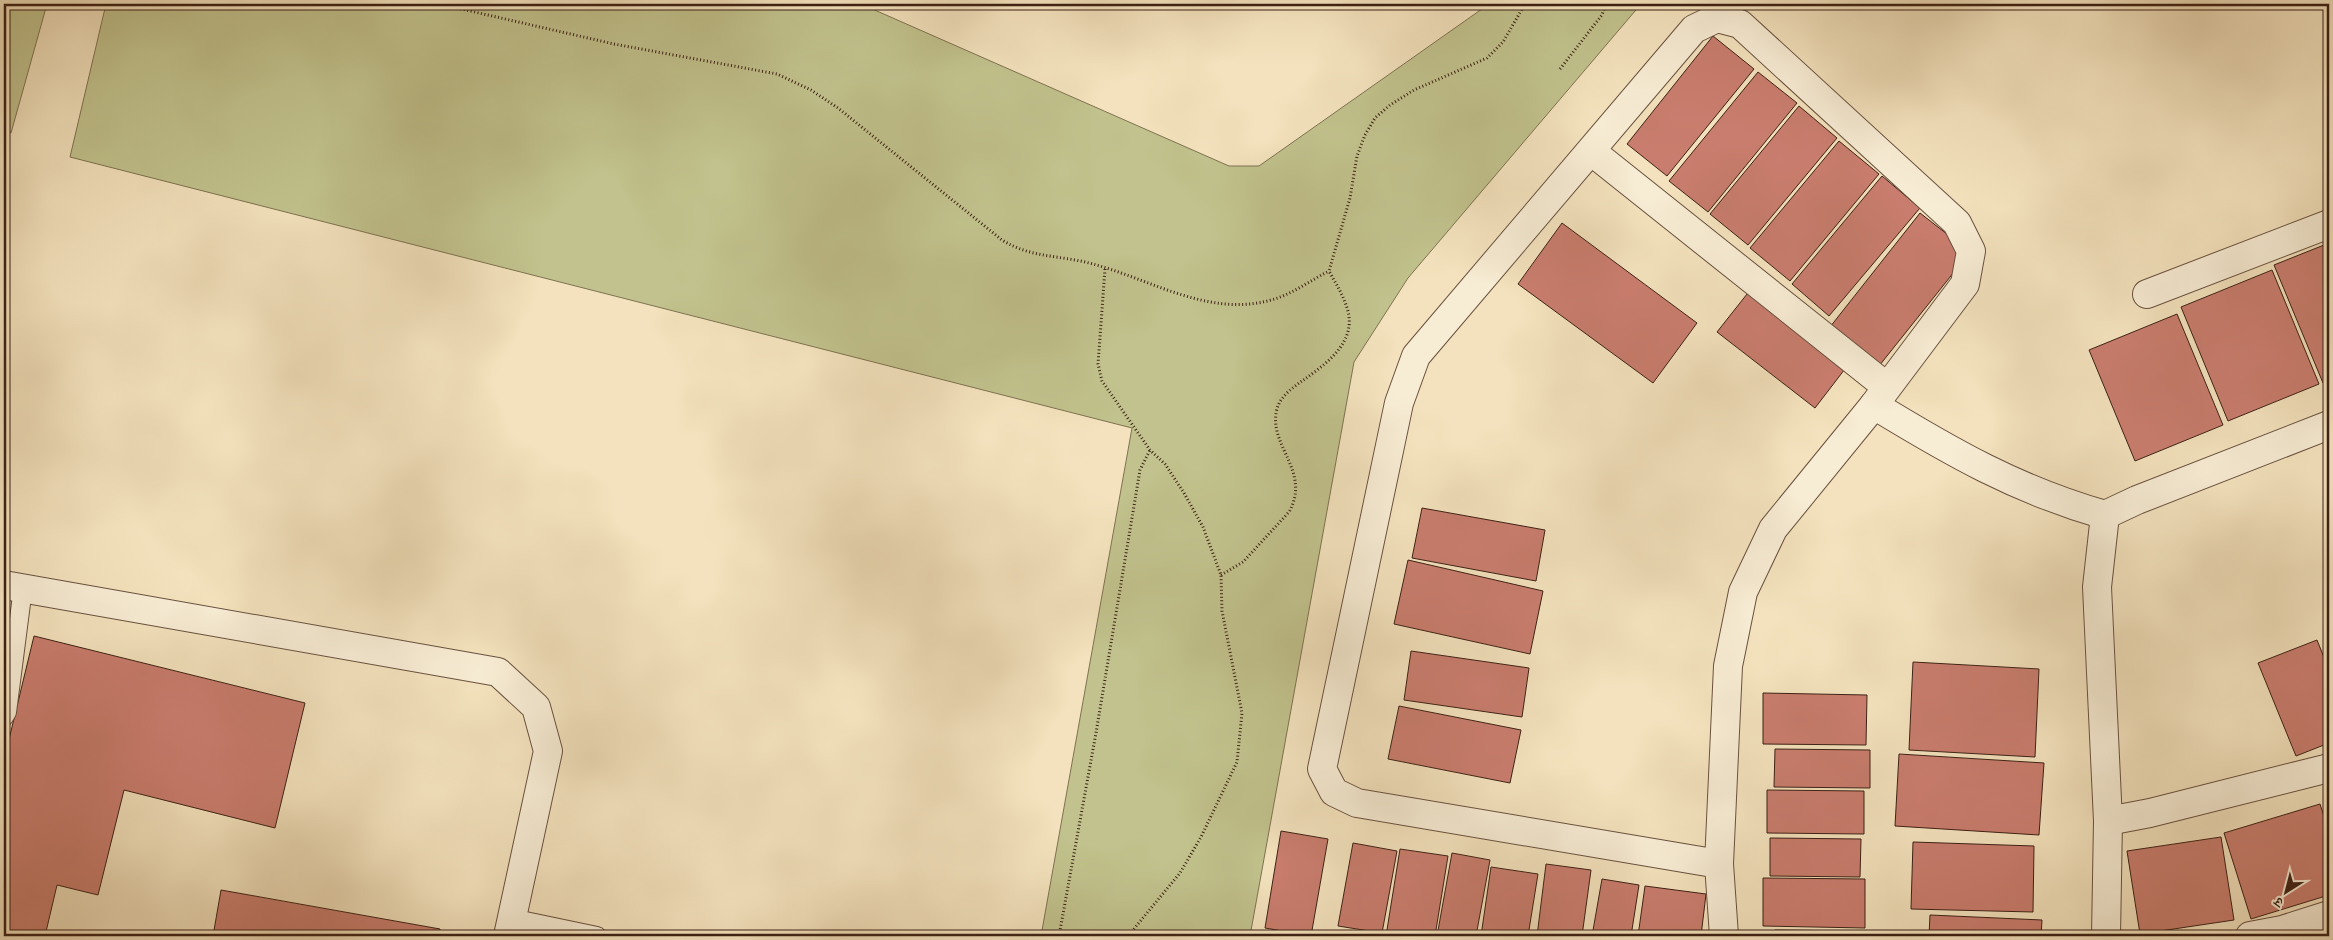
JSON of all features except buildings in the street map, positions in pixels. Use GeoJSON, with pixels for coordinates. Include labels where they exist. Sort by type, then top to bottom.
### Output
{"type":"FeatureCollection","features":[{"type":"Feature","properties":{"kind":"street"},"geometry":{"type":"LineString","coordinates":[[1719,864],[1357,803],[1334,792],[1322,769],[1399,403],[1416,356],[1694,29],[1717,18],[1740,24],[1957,223],[1971,251],[1965,284],[1880,396],[1772,529],[1743,592],[1728,666],[1719,864],[1724,936]]}},
{"type":"Feature","properties":{"kind":"street"},"geometry":{"type":"LineString","coordinates":[[1591,151],[1880,396],[1950,451],[1991,473],[2067,504],[2105,515],[2137,500],[2329,425]]}},
{"type":"Feature","properties":{"kind":"street"},"geometry":{"type":"LineString","coordinates":[[2147,294],[2329,224]]}},
{"type":"Feature","properties":{"kind":"street"},"geometry":{"type":"LineString","coordinates":[[2105,515],[2097,587],[2108,822],[2106,936]]}},
{"type":"Feature","properties":{"kind":"street"},"geometry":{"type":"LineString","coordinates":[[13,587],[498,672],[536,707],[548,751],[509,927]]}},
{"type":"Feature","properties":{"kind":"street"},"geometry":{"type":"LineString","coordinates":[[2108,822],[2329,768]]}},
{"type":"Feature","properties":{"kind":"street"},"geometry":{"type":"LineString","coordinates":[[2250,936],[2283,933],[2329,915]]}},
{"type":"Feature","properties":{"kind":"lane"},"geometry":{"type":"LineString","coordinates":[[4,717],[7,712],[13,587]]}},
{"type":"Feature","properties":{"kind":"lane"},"geometry":{"type":"LineString","coordinates":[[509,927],[597,936]]}},
{"type":"Feature","properties":{"kind":"path"},"geometry":{"type":"LineString","coordinates":[[440,4],[614,44],[777,74],[789,78],[838,108],[1008,244],[1040,256],[1081,261],[1196,299],[1236,306],[1274,300],[1329,271]]}},
{"type":"Feature","properties":{"kind":"path"},"geometry":{"type":"LineString","coordinates":[[1221,574],[1244,562],[1289,512],[1294,503],[1296,483],[1278,432],[1277,409],[1283,398],[1292,388],[1334,358],[1346,337],[1347,306],[1329,271],[1350,198],[1357,156],[1365,135],[1375,118],[1390,105],[1414,90],[1487,58],[1504,42],[1525,4]]}},
{"type":"Feature","properties":{"kind":"path"},"geometry":{"type":"LineString","coordinates":[[1560,69],[1602,15],[1606,4]]}},
{"type":"Feature","properties":{"kind":"path"},"geometry":{"type":"LineString","coordinates":[[1105,269],[1098,364],[1102,382],[1150,450],[1165,464],[1184,493],[1203,528],[1221,574],[1222,611],[1242,713],[1237,762],[1201,837],[1180,873],[1128,936]]}},
{"type":"Feature","properties":{"kind":"path"},"geometry":{"type":"LineString","coordinates":[[1059,936],[1096,733],[1140,470],[1150,450]]}},
{"type":"Feature","properties":{"kind":"green space"},"geometry":{"type":"Polygon","coordinates":[[[4,4],[47,4],[11,133],[4,131],[4,4]]]}},
{"type":"Feature","properties":{"kind":"green space"},"geometry":{"type":"Polygon","coordinates":[[[106,4],[861,4],[1229,166],[1259,166],[1489,4],[1641,4],[1408,278],[1354,362],[1250,936],[1041,936],[1132,428],[70,157],[106,4]]]}}]}
